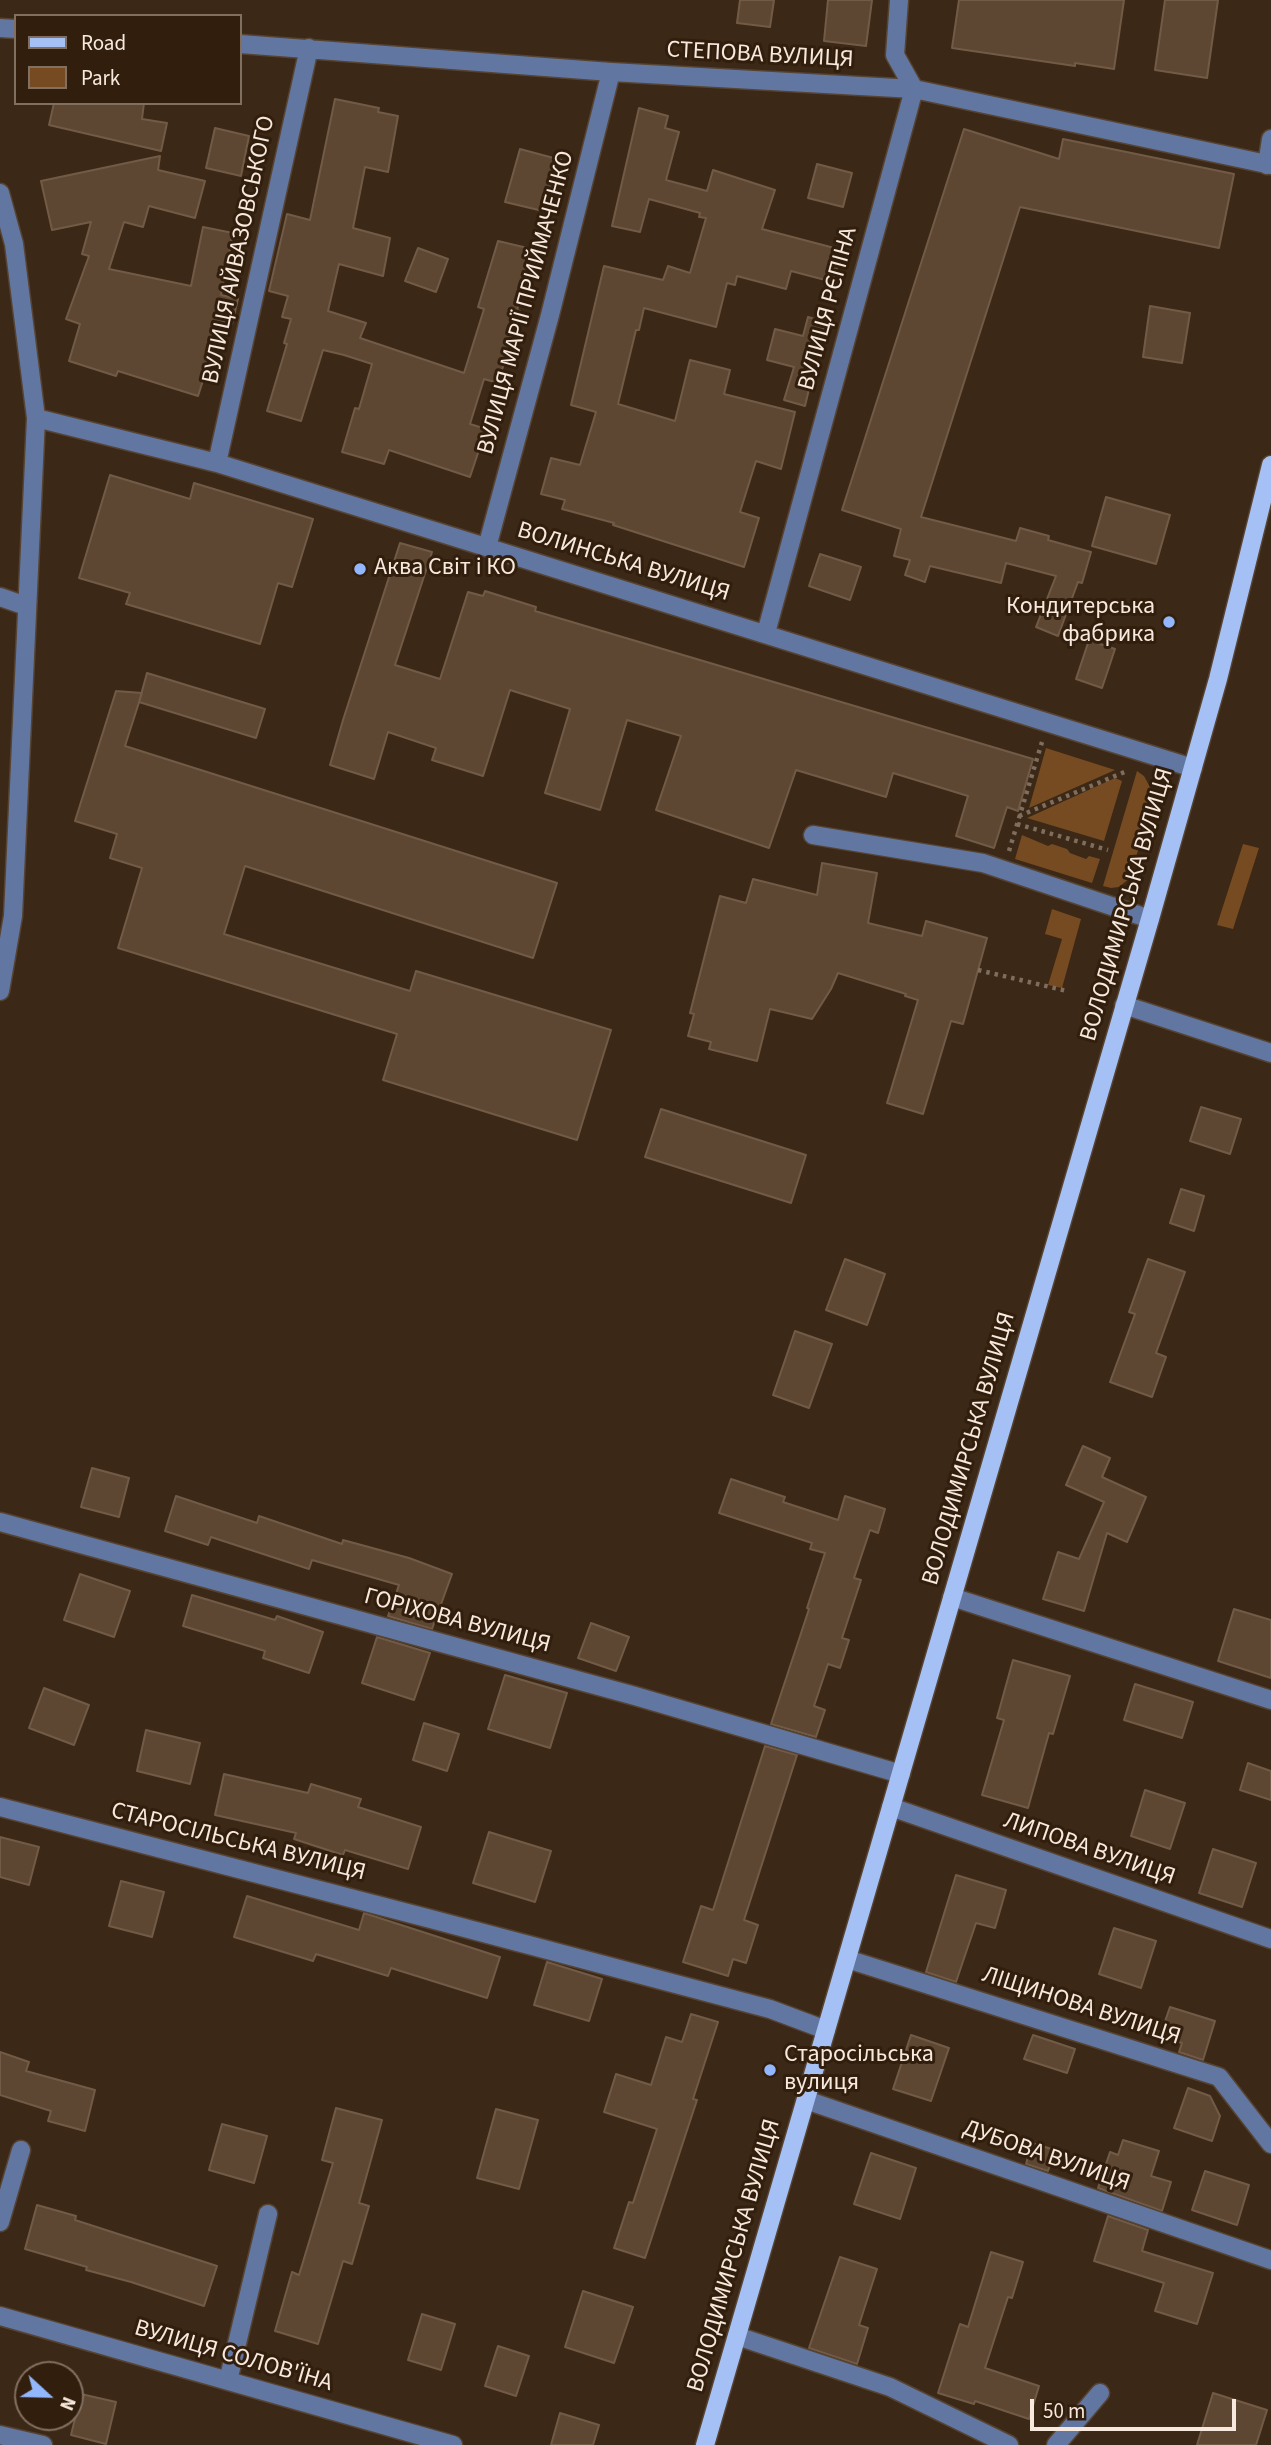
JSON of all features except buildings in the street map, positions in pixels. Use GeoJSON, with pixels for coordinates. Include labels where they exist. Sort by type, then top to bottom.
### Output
{"type":"FeatureCollection","features":[{"type":"Feature","properties":{"kind":"main road","name":"ВОЛОДИМИРСЬКА ВУЛИЦЯ"},"geometry":{"type":"LineString","coordinates":[[705,2445],[1150,919],[1238,602],[1271,465]]}},
{"type":"Feature","properties":{"kind":"street"},"geometry":{"type":"LineString","coordinates":[[900,0],[895,55],[914,89]]}},
{"type":"Feature","properties":{"kind":"street","name":"СТЕПОВА ВУЛИЦЯ"},"geometry":{"type":"LineString","coordinates":[[242,44],[611,72],[914,89],[1269,165]]}},
{"type":"Feature","properties":{"kind":"street","name":"ВУЛИЦЯ АЙВАЗОВСЬКОГО"},"geometry":{"type":"LineString","coordinates":[[217,463],[309,48]]}},
{"type":"Feature","properties":{"kind":"street","name":"ВУЛИЦЯ МАРІЇ ПРИЙМАЧЕНКО"},"geometry":{"type":"LineString","coordinates":[[487,547],[550,315],[611,72]]}},
{"type":"Feature","properties":{"kind":"street","name":"ВУЛИЦЯ РЄПІНА"},"geometry":{"type":"LineString","coordinates":[[766,633],[914,89]]}},
{"type":"Feature","properties":{"kind":"street"},"geometry":{"type":"LineString","coordinates":[[1269,165],[1271,139]]}},
{"type":"Feature","properties":{"kind":"street"},"geometry":{"type":"LineString","coordinates":[[0,193],[13,244],[8,270],[36,418],[7,914],[0,991]]}},
{"type":"Feature","properties":{"kind":"street","name":"ВОЛИНСЬКА ВУЛИЦЯ"},"geometry":{"type":"LineString","coordinates":[[36,418],[217,463],[1193,768]]}},
{"type":"Feature","properties":{"kind":"street"},"geometry":{"type":"LineString","coordinates":[[0,597],[26,606]]}},
{"type":"Feature","properties":{"kind":"street"},"geometry":{"type":"LineString","coordinates":[[813,835],[983,863],[1150,919]]}},
{"type":"Feature","properties":{"kind":"street"},"geometry":{"type":"LineString","coordinates":[[1124,1005],[1271,1053]]}},
{"type":"Feature","properties":{"kind":"street","name":"ГОРІХОВА ВУЛИЦЯ"},"geometry":{"type":"LineString","coordinates":[[0,1522],[635,1696],[901,1774]]}},
{"type":"Feature","properties":{"kind":"street"},"geometry":{"type":"LineString","coordinates":[[952,1597],[1271,1700]]}},
{"type":"Feature","properties":{"kind":"street","name":"ЛИПОВА ВУЛИЦЯ"},"geometry":{"type":"LineString","coordinates":[[891,1807],[1271,1938]]}},
{"type":"Feature","properties":{"kind":"street","name":"СТАРОСІЛЬСЬКА ВУЛИЦЯ"},"geometry":{"type":"LineString","coordinates":[[0,1808],[744,2002],[826,2030]]}},
{"type":"Feature","properties":{"kind":"street","name":"ЛІЩИНОВА ВУЛИЦЯ"},"geometry":{"type":"LineString","coordinates":[[847,1958],[1219,2077],[1271,2144]]}},
{"type":"Feature","properties":{"kind":"street","name":"ДУБОВА ВУЛИЦЯ"},"geometry":{"type":"LineString","coordinates":[[806,2100],[1271,2260]]}},
{"type":"Feature","properties":{"kind":"street"},"geometry":{"type":"LineString","coordinates":[[0,2222],[21,2150]]}},
{"type":"Feature","properties":{"kind":"street"},"geometry":{"type":"LineString","coordinates":[[228,2381],[268,2214]]}},
{"type":"Feature","properties":{"kind":"street","name":"ВУЛИЦЯ СОЛОВ'ЇНА"},"geometry":{"type":"LineString","coordinates":[[0,2316],[453,2445]]}},
{"type":"Feature","properties":{"kind":"street"},"geometry":{"type":"LineString","coordinates":[[737,2336],[890,2387],[1009,2445]]}},
{"type":"Feature","properties":{"kind":"street"},"geometry":{"type":"LineString","coordinates":[[1056,2445],[1100,2393]]}},
{"type":"Feature","properties":{"kind":"street"},"geometry":{"type":"LineString","coordinates":[[0,2435],[43,2445]]}},
{"type":"Feature","properties":{"kind":"path"},"geometry":{"type":"LineString","coordinates":[[1003,870],[1042,741]]}},
{"type":"Feature","properties":{"kind":"path"},"geometry":{"type":"LineString","coordinates":[[1019,816],[1131,769]]}},
{"type":"Feature","properties":{"kind":"path"},"geometry":{"type":"LineString","coordinates":[[1017,824],[1108,850]]}},
{"type":"Feature","properties":{"kind":"path"},"geometry":{"type":"LineString","coordinates":[[978,970],[1067,991]]}},
{"type":"Feature","properties":{"kind":"green space"},"geometry":{"type":"Polygon","coordinates":[[[1046,748],[1115,770],[1029,808],[1046,748]]]}},
{"type":"Feature","properties":{"kind":"green space"},"geometry":{"type":"Polygon","coordinates":[[[1137,771],[1144,776],[1151,789],[1152,802],[1130,878],[1119,887],[1103,886],[1137,771]]]}},
{"type":"Feature","properties":{"kind":"green space"},"geometry":{"type":"Polygon","coordinates":[[[1115,778],[1122,781],[1104,841],[1027,818],[1115,778]]]}},
{"type":"Feature","properties":{"kind":"green space"},"geometry":{"type":"Polygon","coordinates":[[[1022,835],[1048,846],[1052,844],[1067,849],[1070,853],[1086,859],[1089,856],[1100,859],[1092,883],[1015,859],[1022,835]]]}},
{"type":"Feature","properties":{"kind":"green space"},"geometry":{"type":"Polygon","coordinates":[[[1243,844],[1259,848],[1233,929],[1217,925],[1243,844]]]}},
{"type":"Feature","properties":{"kind":"green space"},"geometry":{"type":"Polygon","coordinates":[[[1052,909],[1081,919],[1062,988],[1048,985],[1062,939],[1045,934],[1052,909]]]}},
{"type":"Feature","properties":{"kind":"place","name":"Аква Світ і КО"},"geometry":{"type":"Point","coordinates":[360,569]}},
{"type":"Feature","properties":{"kind":"place","name":"Кондитерська фабрика"},"geometry":{"type":"Point","coordinates":[1169,622]}},
{"type":"Feature","properties":{"kind":"place","name":"Старосільська вулиця"},"geometry":{"type":"Point","coordinates":[770,2070]}}]}
